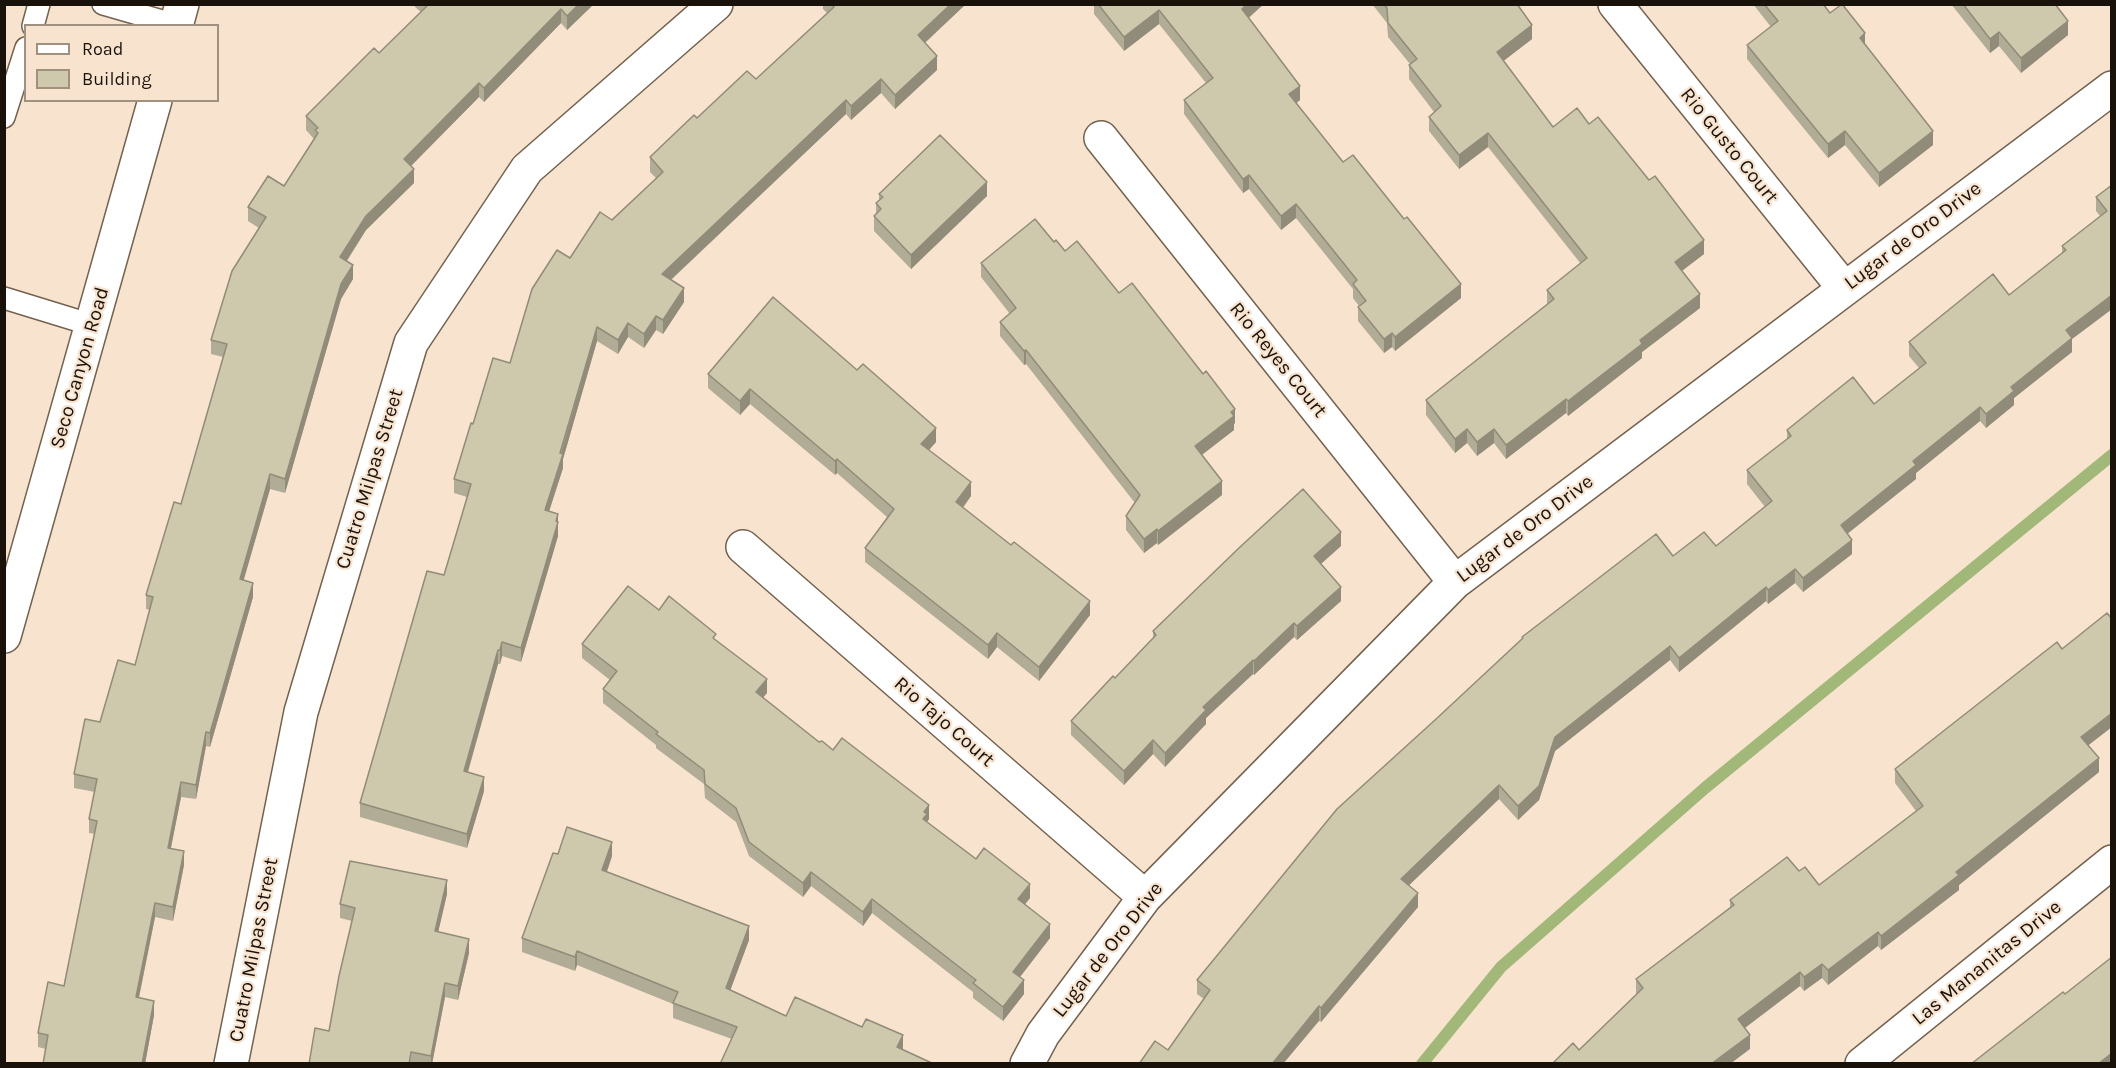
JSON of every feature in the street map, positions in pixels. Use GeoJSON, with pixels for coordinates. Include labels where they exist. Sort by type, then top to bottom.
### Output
{"type":"FeatureCollection","features":[{"type":"Feature","properties":{"kind":"street"},"geometry":{"type":"LineString","coordinates":[[176,24],[182,4]]}},
{"type":"Feature","properties":{"kind":"street","name":"Cuatro Milpas Street"},"geometry":{"type":"LineString","coordinates":[[231,1064],[301,712],[411,343],[527,169],[716,4]]}},
{"type":"Feature","properties":{"kind":"street","name":"Rio Gusto Court"},"geometry":{"type":"LineString","coordinates":[[1615,4],[1844,288]]}},
{"type":"Feature","properties":{"kind":"street","name":"Lugar de Oro Drive"},"geometry":{"type":"LineString","coordinates":[[1027,1064],[1043,1034],[1145,897],[1455,582],[2112,88]]}},
{"type":"Feature","properties":{"kind":"street","name":"Seco Canyon Road"},"geometry":{"type":"LineString","coordinates":[[4,636],[13,572],[92,325],[154,102]]}},
{"type":"Feature","properties":{"kind":"street","name":"Rio Reyes Court"},"geometry":{"type":"LineString","coordinates":[[1101,138],[1455,582]]}},
{"type":"Feature","properties":{"kind":"street","name":"Rio Tajo Court"},"geometry":{"type":"LineString","coordinates":[[743,547],[1145,897]]}},
{"type":"Feature","properties":{"kind":"street","name":"Las Mananitas Drive"},"geometry":{"type":"LineString","coordinates":[[1862,1064],[2112,862]]}},
{"type":"Feature","properties":{"kind":"lane"},"geometry":{"type":"LineString","coordinates":[[34,24],[39,4]]}},
{"type":"Feature","properties":{"kind":"lane"},"geometry":{"type":"LineString","coordinates":[[103,4],[173,24]]}},
{"type":"Feature","properties":{"kind":"lane"},"geometry":{"type":"LineString","coordinates":[[4,117],[24,54]]}},
{"type":"Feature","properties":{"kind":"lane"},"geometry":{"type":"LineString","coordinates":[[4,298],[92,325]]}},
{"type":"Feature","properties":{"kind":"building"},"geometry":{"type":"Polygon","coordinates":[[[427,4],[579,4],[567,16],[561,9],[484,88],[479,83],[404,159],[414,169],[366,216],[340,257],[353,265],[341,284],[285,479],[270,474],[240,579],[253,583],[210,733],[206,732],[196,785],[181,782],[168,848],[184,851],[173,907],[155,903],[136,997],[154,1001],[142,1064],[43,1064],[48,1035],[38,1033],[48,982],[64,986],[97,821],[89,819],[97,779],[74,774],[85,719],[100,722],[118,660],[135,665],[153,597],[146,595],[174,502],[181,504],[227,344],[211,340],[232,271],[266,217],[248,207],[268,176],[284,186],[318,133],[315,130],[318,128],[306,116],[374,48],[379,53],[427,4]]]}},
{"type":"Feature","properties":{"kind":"building"},"geometry":{"type":"Polygon","coordinates":[[[832,4],[951,4],[918,35],[937,56],[895,95],[881,79],[851,106],[846,100],[662,274],[684,288],[663,320],[656,316],[644,334],[628,323],[618,340],[597,327],[560,453],[563,454],[545,510],[558,514],[556,521],[558,522],[521,648],[502,642],[498,650],[464,771],[484,777],[467,834],[360,803],[427,571],[444,575],[471,484],[454,479],[471,423],[473,424],[493,358],[510,363],[532,289],[557,250],[570,258],[600,212],[612,220],[663,172],[650,157],[694,115],[697,118],[747,71],[756,79],[834,7],[832,4]]]}},
{"type":"Feature","properties":{"kind":"building"},"geometry":{"type":"Polygon","coordinates":[[[1098,4],[1247,4],[1242,9],[1300,86],[1289,94],[1343,162],[1353,155],[1404,219],[1407,217],[1461,284],[1395,337],[1392,333],[1384,339],[1358,307],[1366,301],[1353,284],[1357,280],[1296,204],[1281,216],[1249,175],[1243,179],[1184,100],[1213,78],[1159,10],[1124,37],[1098,4]]]}},
{"type":"Feature","properties":{"kind":"building"},"geometry":{"type":"Polygon","coordinates":[[[1384,4],[1517,4],[1532,25],[1497,52],[1553,127],[1577,108],[1589,124],[1598,117],[1649,180],[1655,176],[1704,240],[1675,262],[1700,294],[1640,340],[1642,344],[1506,445],[1494,429],[1477,442],[1467,429],[1455,439],[1426,400],[1554,299],[1547,290],[1587,258],[1488,133],[1459,155],[1429,117],[1441,106],[1409,65],[1417,59],[1388,23],[1387,8],[1384,4]]]}},
{"type":"Feature","properties":{"kind":"building"},"geometry":{"type":"Polygon","coordinates":[[[1764,4],[1823,4],[1830,13],[1842,4],[1865,33],[1860,38],[1933,131],[1879,173],[1845,131],[1828,144],[1747,45],[1778,21],[1764,4]]]}},
{"type":"Feature","properties":{"kind":"building"},"geometry":{"type":"Polygon","coordinates":[[[1963,4],[2055,4],[2068,21],[2021,58],[1999,32],[1990,39],[1963,4]]]}},
{"type":"Feature","properties":{"kind":"building"},"geometry":{"type":"Polygon","coordinates":[[[940,135],[987,182],[911,255],[874,216],[881,209],[876,203],[883,197],[879,194],[940,135]]]}},
{"type":"Feature","properties":{"kind":"building"},"geometry":{"type":"Polygon","coordinates":[[[2112,185],[2112,295],[2066,330],[2072,338],[2011,387],[2014,391],[1986,414],[1980,407],[1913,461],[1916,465],[1841,525],[1852,540],[1803,578],[1795,569],[1768,590],[1766,587],[1679,658],[1670,646],[1555,737],[1539,786],[1518,806],[1499,785],[1401,879],[1418,893],[1321,1008],[1319,1006],[1272,1064],[1139,1064],[1155,1041],[1168,1050],[1210,990],[1197,980],[1337,809],[1522,637],[1656,534],[1673,556],[1704,532],[1716,546],[1772,501],[1747,470],[1791,436],[1787,430],[1853,377],[1874,404],[1926,363],[1909,342],[1993,274],[2009,295],[2066,250],[2062,246],[2107,211],[2096,197],[2112,185]]]}},
{"type":"Feature","properties":{"kind":"building"},"geometry":{"type":"Polygon","coordinates":[[[1035,219],[1054,242],[1056,240],[1065,251],[1077,241],[1119,293],[1132,283],[1203,374],[1206,371],[1235,409],[1231,412],[1234,416],[1195,446],[1222,481],[1158,531],[1157,529],[1144,539],[1126,516],[1140,495],[1026,350],[1024,351],[1000,322],[1016,308],[981,263],[1035,219]]]}},
{"type":"Feature","properties":{"kind":"building"},"geometry":{"type":"Polygon","coordinates":[[[773,297],[857,370],[863,364],[936,428],[921,444],[971,482],[956,502],[1011,545],[1014,542],[1090,601],[1039,667],[997,633],[988,645],[865,548],[894,509],[837,459],[835,461],[750,389],[740,401],[708,374],[773,297]]]}},
{"type":"Feature","properties":{"kind":"building"},"geometry":{"type":"Polygon","coordinates":[[[1303,489],[1341,532],[1314,556],[1341,587],[1297,626],[1294,623],[1203,707],[1206,710],[1165,753],[1153,740],[1124,771],[1071,721],[1156,635],[1153,631],[1303,489]]]}},
{"type":"Feature","properties":{"kind":"building"},"geometry":{"type":"Polygon","coordinates":[[[628,586],[659,610],[669,596],[716,634],[713,638],[767,679],[756,692],[819,742],[822,741],[833,750],[842,738],[929,805],[924,812],[927,814],[923,819],[976,859],[984,848],[1030,884],[1018,899],[1050,924],[1013,972],[1024,980],[1003,1007],[973,983],[976,980],[872,899],[863,912],[811,872],[803,883],[749,842],[736,808],[705,784],[704,770],[656,734],[658,732],[603,689],[617,671],[582,644],[628,586]]]}},
{"type":"Feature","properties":{"kind":"building"},"geometry":{"type":"Polygon","coordinates":[[[2107,613],[2112,619],[2112,713],[2081,737],[2099,758],[1956,872],[1959,875],[1881,936],[1878,932],[1828,970],[1822,964],[1804,977],[1800,972],[1738,1019],[1750,1035],[1711,1064],[1552,1064],[1573,1043],[1579,1050],[1643,988],[1636,979],[1734,905],[1730,900],[1787,857],[1799,871],[1805,867],[1819,885],[1923,806],[1895,769],[2057,642],[2062,649],[2107,613]]]}},
{"type":"Feature","properties":{"kind":"building"},"geometry":{"type":"Polygon","coordinates":[[[567,827],[612,842],[602,870],[749,926],[726,988],[786,1016],[795,997],[862,1027],[866,1019],[903,1035],[897,1047],[934,1064],[720,1064],[737,1027],[673,1003],[678,992],[577,951],[575,957],[522,938],[553,853],[558,854],[567,827]]]}},
{"type":"Feature","properties":{"kind":"building"},"geometry":{"type":"Polygon","coordinates":[[[350,861],[447,880],[435,931],[469,939],[458,986],[445,983],[431,1056],[411,1052],[409,1064],[309,1064],[315,1028],[329,1031],[355,908],[340,904],[350,861]]]}},
{"type":"Feature","properties":{"kind":"building"},"geometry":{"type":"Polygon","coordinates":[[[2112,957],[2112,1053],[2098,1064],[1971,1064],[2063,992],[2065,994],[2112,957]]]}},
{"type":"Feature","properties":{"kind":"waterway"},"geometry":{"type":"LineString","coordinates":[[1422,1064],[1501,967],[1705,788],[2112,455]]}}]}
